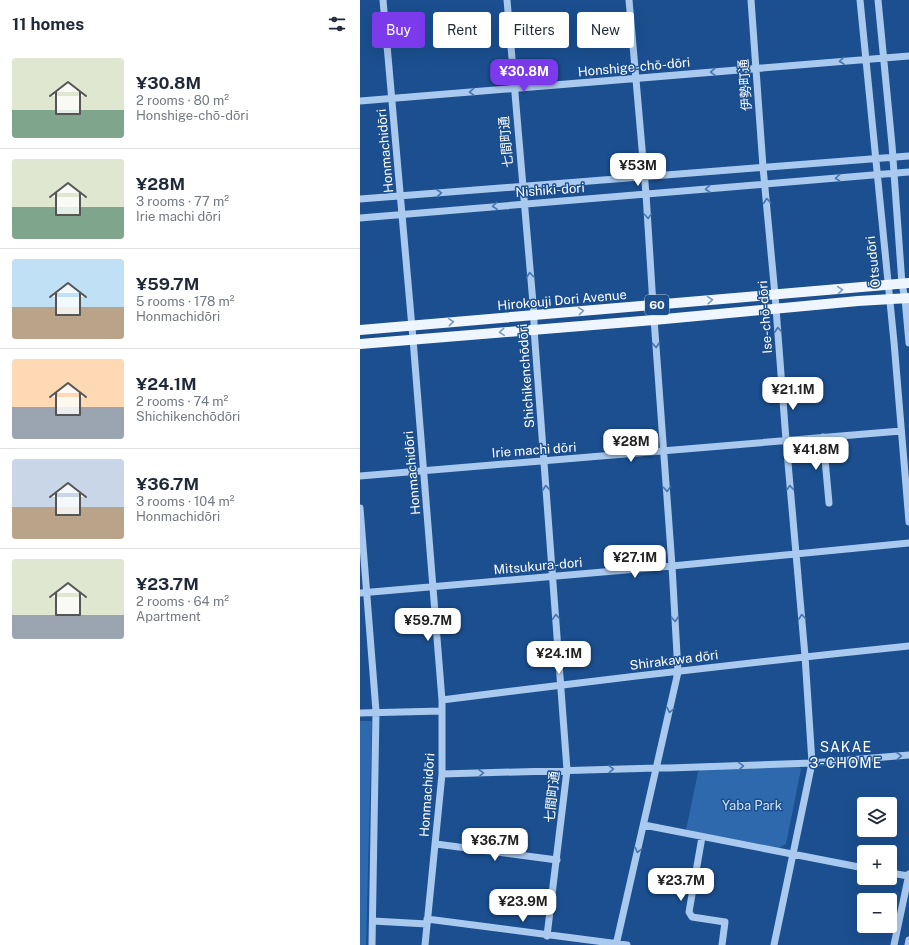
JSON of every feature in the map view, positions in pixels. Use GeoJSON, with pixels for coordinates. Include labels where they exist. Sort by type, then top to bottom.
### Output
{"type":"FeatureCollection","features":[{"type":"Feature","properties":{"kind":"main road","name":"Hirokouji Dori Avenue"},"geometry":{"type":"LineString","coordinates":[[360,330],[906,284]]}},
{"type":"Feature","properties":{"kind":"main road","name":"Hirokouji Dori Avenue"},"geometry":{"type":"LineString","coordinates":[[360,344],[654,320],[776,308],[889,299],[907,299]]}},
{"type":"Feature","properties":{"kind":"street","name":"Honmachidōri"},"geometry":{"type":"LineString","coordinates":[[383,0],[412,326],[442,700],[442,774],[425,945]]}},
{"type":"Feature","properties":{"kind":"street","name":"七間町通"},"geometry":{"type":"LineString","coordinates":[[507,0],[522,187]]}},
{"type":"Feature","properties":{"kind":"street"},"geometry":{"type":"LineString","coordinates":[[616,944],[678,672],[645,177],[629,0]]}},
{"type":"Feature","properties":{"kind":"street","name":"伊勢町通"},"geometry":{"type":"LineString","coordinates":[[751,0],[764,167]]}},
{"type":"Feature","properties":{"kind":"street","name":"Ōtsudōri"},"geometry":{"type":"LineString","coordinates":[[860,0],[888,285],[909,522]]}},
{"type":"Feature","properties":{"kind":"street","name":"Ōtsudōri"},"geometry":{"type":"LineString","coordinates":[[878,0],[893,158],[893,173],[906,284],[909,343]]}},
{"type":"Feature","properties":{"kind":"street","name":"Honshige-chō-dōri"},"geometry":{"type":"LineString","coordinates":[[360,101],[909,56]]}},
{"type":"Feature","properties":{"kind":"street","name":"Nishiki-dori"},"geometry":{"type":"LineString","coordinates":[[360,199],[909,156]]}},
{"type":"Feature","properties":{"kind":"street","name":"Ise-chō-dōri"},"geometry":{"type":"LineString","coordinates":[[764,167],[805,656],[812,763],[774,945]]}},
{"type":"Feature","properties":{"kind":"street","name":"Nishiki-dori"},"geometry":{"type":"LineString","coordinates":[[360,218],[909,172]]}},
{"type":"Feature","properties":{"kind":"street","name":"Shichikenchōdōri"},"geometry":{"type":"LineString","coordinates":[[522,187],[534,315],[561,684]]}},
{"type":"Feature","properties":{"kind":"street","name":"Irie machi dōri"},"geometry":{"type":"LineString","coordinates":[[360,476],[901,431]]}},
{"type":"Feature","properties":{"kind":"street"},"geometry":{"type":"LineString","coordinates":[[823,437],[829,503]]}},
{"type":"Feature","properties":{"kind":"street"},"geometry":{"type":"LineString","coordinates":[[360,508],[363,593],[376,711],[372,945]]}},
{"type":"Feature","properties":{"kind":"street","name":"Mitsukura-dori"},"geometry":{"type":"LineString","coordinates":[[363,593],[433,588],[909,543]]}},
{"type":"Feature","properties":{"kind":"street","name":"Shirakawa dōri"},"geometry":{"type":"LineString","coordinates":[[442,700],[561,684],[678,672],[805,656],[909,646]]}},
{"type":"Feature","properties":{"kind":"street","name":"七間町通"},"geometry":{"type":"LineString","coordinates":[[547,936],[567,770],[561,684]]}},
{"type":"Feature","properties":{"kind":"street"},"geometry":{"type":"LineString","coordinates":[[360,713],[376,711],[442,711]]}},
{"type":"Feature","properties":{"kind":"street"},"geometry":{"type":"LineString","coordinates":[[442,774],[812,763],[909,755]]}},
{"type":"Feature","properties":{"kind":"street"},"geometry":{"type":"LineString","coordinates":[[644,825],[857,867]]}},
{"type":"Feature","properties":{"kind":"street"},"geometry":{"type":"LineString","coordinates":[[702,837],[689,912],[692,917],[725,922],[722,945]]}},
{"type":"Feature","properties":{"kind":"street"},"geometry":{"type":"LineString","coordinates":[[436,844],[557,860]]}},
{"type":"Feature","properties":{"kind":"street"},"geometry":{"type":"LineString","coordinates":[[894,945],[909,876],[897,874]]}},
{"type":"Feature","properties":{"kind":"street"},"geometry":{"type":"LineString","coordinates":[[373,921],[427,922],[626,945]]}},
{"type":"Feature","properties":{"kind":"street"},"geometry":{"type":"LineString","coordinates":[[908,945],[909,940]]}},
{"type":"Feature","properties":{"kind":"green space"},"geometry":{"type":"Polygon","coordinates":[[[360,721],[372,721],[366,945],[360,945],[360,721]]]}},
{"type":"Feature","properties":{"kind":"green space","name":"Yaba Park"},"geometry":{"type":"Polygon","coordinates":[[[798,765],[801,769],[786,844],[779,848],[686,830],[698,772],[700,770],[798,765]]]}},
{"type":"Feature","properties":{"kind":"district","name":"SAKAE 3-CHOME"},"geometry":{"type":"Point","coordinates":[846,756]}}]}
